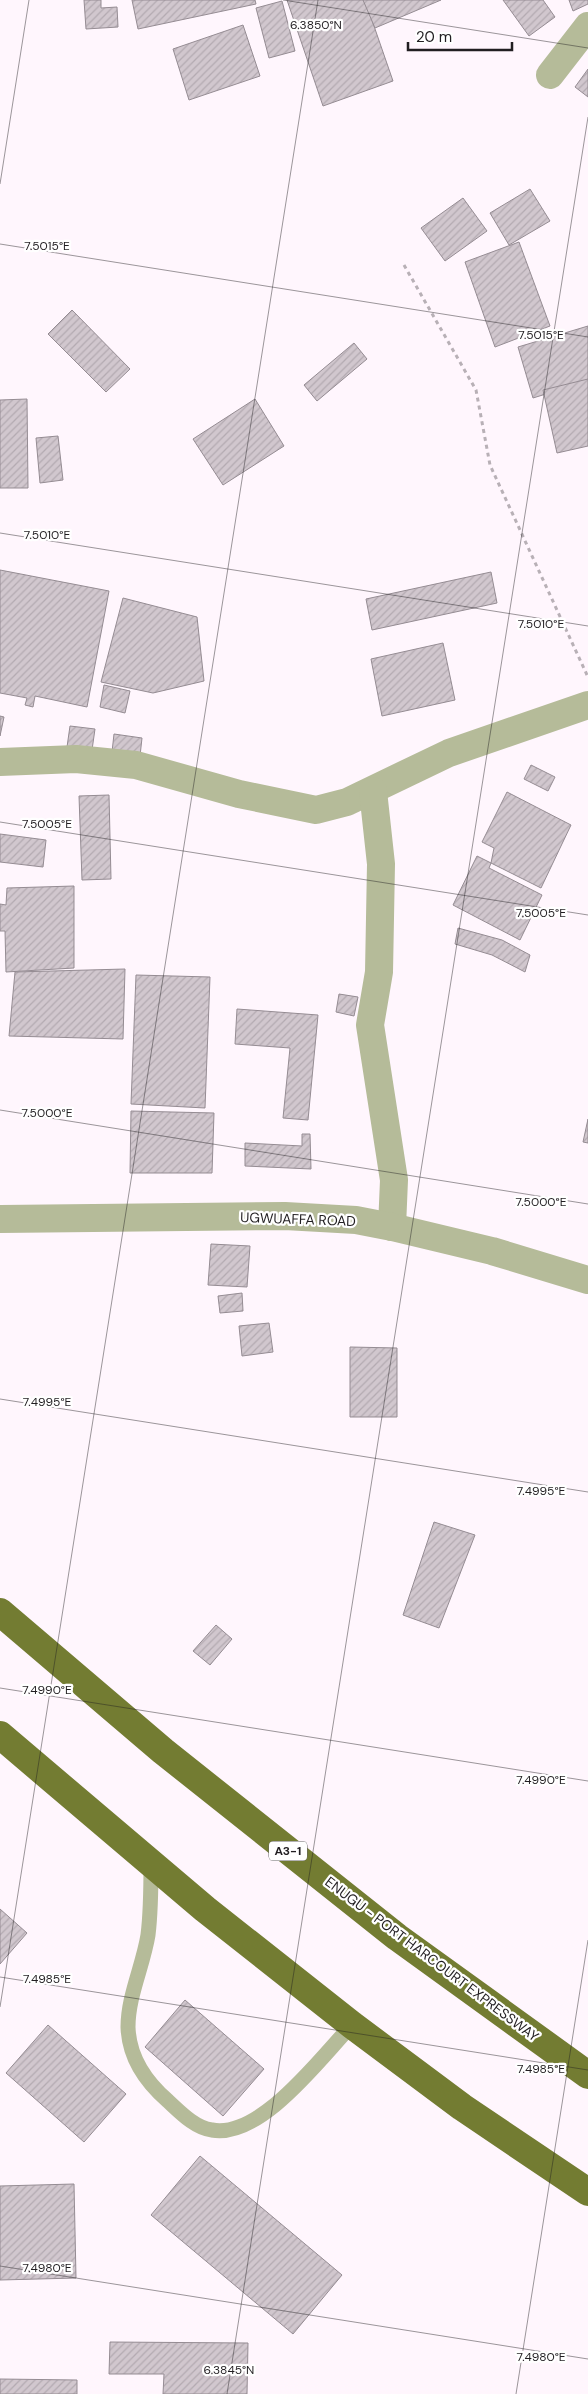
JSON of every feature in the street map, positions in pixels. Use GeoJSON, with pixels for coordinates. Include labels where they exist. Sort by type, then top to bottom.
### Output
{"type":"FeatureCollection","features":[{"type":"Feature","properties":{"kind":"highway","name":"ENUGU - PORT HARCOURT EXPRESSWAY"},"geometry":{"type":"LineString","coordinates":[[0,1612],[163,1752],[397,1937],[588,2075]]}},
{"type":"Feature","properties":{"kind":"highway"},"geometry":{"type":"LineString","coordinates":[[0,1735],[205,1909],[352,2025],[462,2107],[588,2192]]}},
{"type":"Feature","properties":{"kind":"street"},"geometry":{"type":"LineString","coordinates":[[550,75],[588,26]]}},
{"type":"Feature","properties":{"kind":"street"},"geometry":{"type":"LineString","coordinates":[[0,762],[76,759],[136,764],[239,794],[316,810],[347,802],[449,753],[588,705]]}},
{"type":"Feature","properties":{"kind":"street"},"geometry":{"type":"LineString","coordinates":[[373,790],[382,864],[379,972],[370,1025],[394,1180],[392,1227]]}},
{"type":"Feature","properties":{"kind":"street","name":"UGWUAFFA ROAD"},"geometry":{"type":"LineString","coordinates":[[0,1219],[285,1216],[356,1220],[492,1251],[588,1280]]}},
{"type":"Feature","properties":{"kind":"lane"},"geometry":{"type":"LineString","coordinates":[[151,1863],[148,1933],[140,1974],[131,2002],[128,2028],[132,2057],[153,2088],[186,2117],[210,2130],[230,2131],[252,2122],[277,2105],[352,2025]]}},
{"type":"Feature","properties":{"kind":"path"},"geometry":{"type":"LineString","coordinates":[[404,264],[476,390],[490,465],[588,678]]}},
{"type":"Feature","properties":{"kind":"building"},"geometry":{"type":"Polygon","coordinates":[[[84,0],[101,0],[101,8],[117,7],[118,27],[86,29],[84,0]]]}},
{"type":"Feature","properties":{"kind":"building"},"geometry":{"type":"Polygon","coordinates":[[[132,0],[255,0],[256,4],[138,29],[132,0]]]}},
{"type":"Feature","properties":{"kind":"building"},"geometry":{"type":"Polygon","coordinates":[[[287,0],[365,0],[393,81],[323,106],[287,0]]]}},
{"type":"Feature","properties":{"kind":"building"},"geometry":{"type":"Polygon","coordinates":[[[363,0],[441,0],[375,28],[363,0]]]}},
{"type":"Feature","properties":{"kind":"building"},"geometry":{"type":"Polygon","coordinates":[[[503,0],[543,0],[555,17],[529,36],[503,0]]]}},
{"type":"Feature","properties":{"kind":"building"},"geometry":{"type":"Polygon","coordinates":[[[569,0],[588,0],[588,4],[573,11],[569,0]]]}},
{"type":"Feature","properties":{"kind":"building"},"geometry":{"type":"Polygon","coordinates":[[[282,1],[295,51],[269,58],[256,8],[282,1]]]}},
{"type":"Feature","properties":{"kind":"building"},"geometry":{"type":"Polygon","coordinates":[[[243,25],[260,76],[189,100],[173,49],[243,25]]]}},
{"type":"Feature","properties":{"kind":"building"},"geometry":{"type":"Polygon","coordinates":[[[588,69],[588,97],[575,87],[588,69]]]}},
{"type":"Feature","properties":{"kind":"building"},"geometry":{"type":"Polygon","coordinates":[[[530,189],[550,221],[509,245],[490,213],[530,189]]]}},
{"type":"Feature","properties":{"kind":"building"},"geometry":{"type":"Polygon","coordinates":[[[463,198],[487,231],[445,261],[421,228],[463,198]]]}},
{"type":"Feature","properties":{"kind":"building"},"geometry":{"type":"Polygon","coordinates":[[[519,242],[550,326],[495,347],[465,262],[519,242]]]}},
{"type":"Feature","properties":{"kind":"building"},"geometry":{"type":"Polygon","coordinates":[[[72,310],[130,369],[106,392],[48,334],[72,310]]]}},
{"type":"Feature","properties":{"kind":"building"},"geometry":{"type":"Polygon","coordinates":[[[588,326],[588,381],[533,398],[518,347],[588,326]]]}},
{"type":"Feature","properties":{"kind":"building"},"geometry":{"type":"Polygon","coordinates":[[[354,343],[367,359],[317,401],[304,385],[354,343]]]}},
{"type":"Feature","properties":{"kind":"building"},"geometry":{"type":"Polygon","coordinates":[[[588,379],[588,446],[557,453],[543,390],[588,379]]]}},
{"type":"Feature","properties":{"kind":"building"},"geometry":{"type":"Polygon","coordinates":[[[27,399],[28,488],[0,488],[0,400],[27,399]]]}},
{"type":"Feature","properties":{"kind":"building"},"geometry":{"type":"Polygon","coordinates":[[[255,399],[284,446],[223,485],[193,439],[255,399]]]}},
{"type":"Feature","properties":{"kind":"building"},"geometry":{"type":"Polygon","coordinates":[[[58,436],[63,480],[40,483],[36,438],[58,436]]]}},
{"type":"Feature","properties":{"kind":"building"},"geometry":{"type":"Polygon","coordinates":[[[0,570],[109,591],[87,707],[35,696],[33,707],[25,705],[27,698],[0,693],[0,570]]]}},
{"type":"Feature","properties":{"kind":"building"},"geometry":{"type":"Polygon","coordinates":[[[491,572],[497,603],[372,630],[366,599],[491,572]]]}},
{"type":"Feature","properties":{"kind":"building"},"geometry":{"type":"Polygon","coordinates":[[[123,598],[197,617],[204,681],[153,693],[101,682],[123,598]]]}},
{"type":"Feature","properties":{"kind":"building"},"geometry":{"type":"Polygon","coordinates":[[[443,643],[455,700],[382,716],[371,659],[443,643]]]}},
{"type":"Feature","properties":{"kind":"building"},"geometry":{"type":"Polygon","coordinates":[[[104,685],[130,691],[125,713],[100,707],[104,685]]]}},
{"type":"Feature","properties":{"kind":"building"},"geometry":{"type":"Polygon","coordinates":[[[0,716],[4,717],[0,736],[0,716]]]}},
{"type":"Feature","properties":{"kind":"building"},"geometry":{"type":"Polygon","coordinates":[[[70,726],[95,729],[92,750],[67,747],[70,726]]]}},
{"type":"Feature","properties":{"kind":"building"},"geometry":{"type":"Polygon","coordinates":[[[114,734],[142,738],[140,756],[112,752],[114,734]]]}},
{"type":"Feature","properties":{"kind":"building"},"geometry":{"type":"Polygon","coordinates":[[[531,765],[555,777],[548,791],[524,779],[531,765]]]}},
{"type":"Feature","properties":{"kind":"building"},"geometry":{"type":"Polygon","coordinates":[[[507,792],[571,825],[541,888],[491,863],[494,848],[482,842],[507,792]]]}},
{"type":"Feature","properties":{"kind":"building"},"geometry":{"type":"Polygon","coordinates":[[[109,795],[111,879],[82,880],[79,796],[109,795]]]}},
{"type":"Feature","properties":{"kind":"building"},"geometry":{"type":"Polygon","coordinates":[[[0,834],[46,840],[43,867],[0,862],[0,834]]]}},
{"type":"Feature","properties":{"kind":"building"},"geometry":{"type":"Polygon","coordinates":[[[477,856],[491,863],[489,868],[542,895],[520,940],[453,905],[477,856]]]}},
{"type":"Feature","properties":{"kind":"building"},"geometry":{"type":"Polygon","coordinates":[[[74,886],[74,968],[6,972],[5,931],[0,931],[0,904],[6,905],[7,888],[74,886]]]}},
{"type":"Feature","properties":{"kind":"building"},"geometry":{"type":"Polygon","coordinates":[[[458,928],[502,940],[530,955],[525,972],[492,955],[455,944],[458,928]]]}},
{"type":"Feature","properties":{"kind":"building"},"geometry":{"type":"Polygon","coordinates":[[[125,969],[123,1039],[9,1036],[15,972],[125,969]]]}},
{"type":"Feature","properties":{"kind":"building"},"geometry":{"type":"Polygon","coordinates":[[[136,975],[210,977],[205,1108],[131,1104],[136,975]]]}},
{"type":"Feature","properties":{"kind":"building"},"geometry":{"type":"Polygon","coordinates":[[[339,994],[358,997],[354,1016],[336,1012],[339,994]]]}},
{"type":"Feature","properties":{"kind":"building"},"geometry":{"type":"Polygon","coordinates":[[[237,1009],[318,1015],[308,1120],[283,1118],[290,1048],[235,1044],[237,1009]]]}},
{"type":"Feature","properties":{"kind":"building"},"geometry":{"type":"Polygon","coordinates":[[[131,1111],[214,1113],[212,1173],[130,1173],[131,1111]]]}},
{"type":"Feature","properties":{"kind":"building"},"geometry":{"type":"Polygon","coordinates":[[[588,1119],[588,1143],[583,1142],[588,1119]]]}},
{"type":"Feature","properties":{"kind":"building"},"geometry":{"type":"Polygon","coordinates":[[[302,1134],[310,1134],[311,1169],[245,1166],[245,1143],[302,1146],[302,1134]]]}},
{"type":"Feature","properties":{"kind":"building"},"geometry":{"type":"Polygon","coordinates":[[[211,1244],[250,1246],[247,1287],[208,1285],[211,1244]]]}},
{"type":"Feature","properties":{"kind":"building"},"geometry":{"type":"Polygon","coordinates":[[[242,1293],[243,1311],[220,1313],[218,1296],[242,1293]]]}},
{"type":"Feature","properties":{"kind":"building"},"geometry":{"type":"Polygon","coordinates":[[[269,1323],[273,1352],[242,1356],[239,1326],[269,1323]]]}},
{"type":"Feature","properties":{"kind":"building"},"geometry":{"type":"Polygon","coordinates":[[[350,1347],[397,1348],[397,1417],[350,1417],[350,1347]]]}},
{"type":"Feature","properties":{"kind":"building"},"geometry":{"type":"Polygon","coordinates":[[[434,1522],[475,1535],[439,1628],[403,1615],[434,1522]]]}},
{"type":"Feature","properties":{"kind":"building"},"geometry":{"type":"Polygon","coordinates":[[[216,1625],[232,1639],[210,1665],[193,1651],[216,1625]]]}},
{"type":"Feature","properties":{"kind":"building"},"geometry":{"type":"Polygon","coordinates":[[[0,1909],[27,1933],[0,1964],[0,1909]]]}},
{"type":"Feature","properties":{"kind":"building"},"geometry":{"type":"Polygon","coordinates":[[[185,2000],[264,2069],[223,2116],[145,2047],[185,2000]]]}},
{"type":"Feature","properties":{"kind":"building"},"geometry":{"type":"Polygon","coordinates":[[[48,2025],[126,2094],[84,2142],[6,2073],[48,2025]]]}},
{"type":"Feature","properties":{"kind":"building"},"geometry":{"type":"Polygon","coordinates":[[[200,2156],[342,2275],[293,2334],[151,2215],[200,2156]]]}},
{"type":"Feature","properties":{"kind":"building"},"geometry":{"type":"Polygon","coordinates":[[[74,2184],[76,2278],[0,2280],[0,2186],[74,2184]]]}},
{"type":"Feature","properties":{"kind":"building"},"geometry":{"type":"Polygon","coordinates":[[[110,2342],[248,2343],[247,2394],[163,2394],[164,2374],[109,2374],[110,2342]]]}},
{"type":"Feature","properties":{"kind":"building"},"geometry":{"type":"Polygon","coordinates":[[[0,2379],[77,2380],[77,2394],[0,2394],[0,2379]]]}}]}
